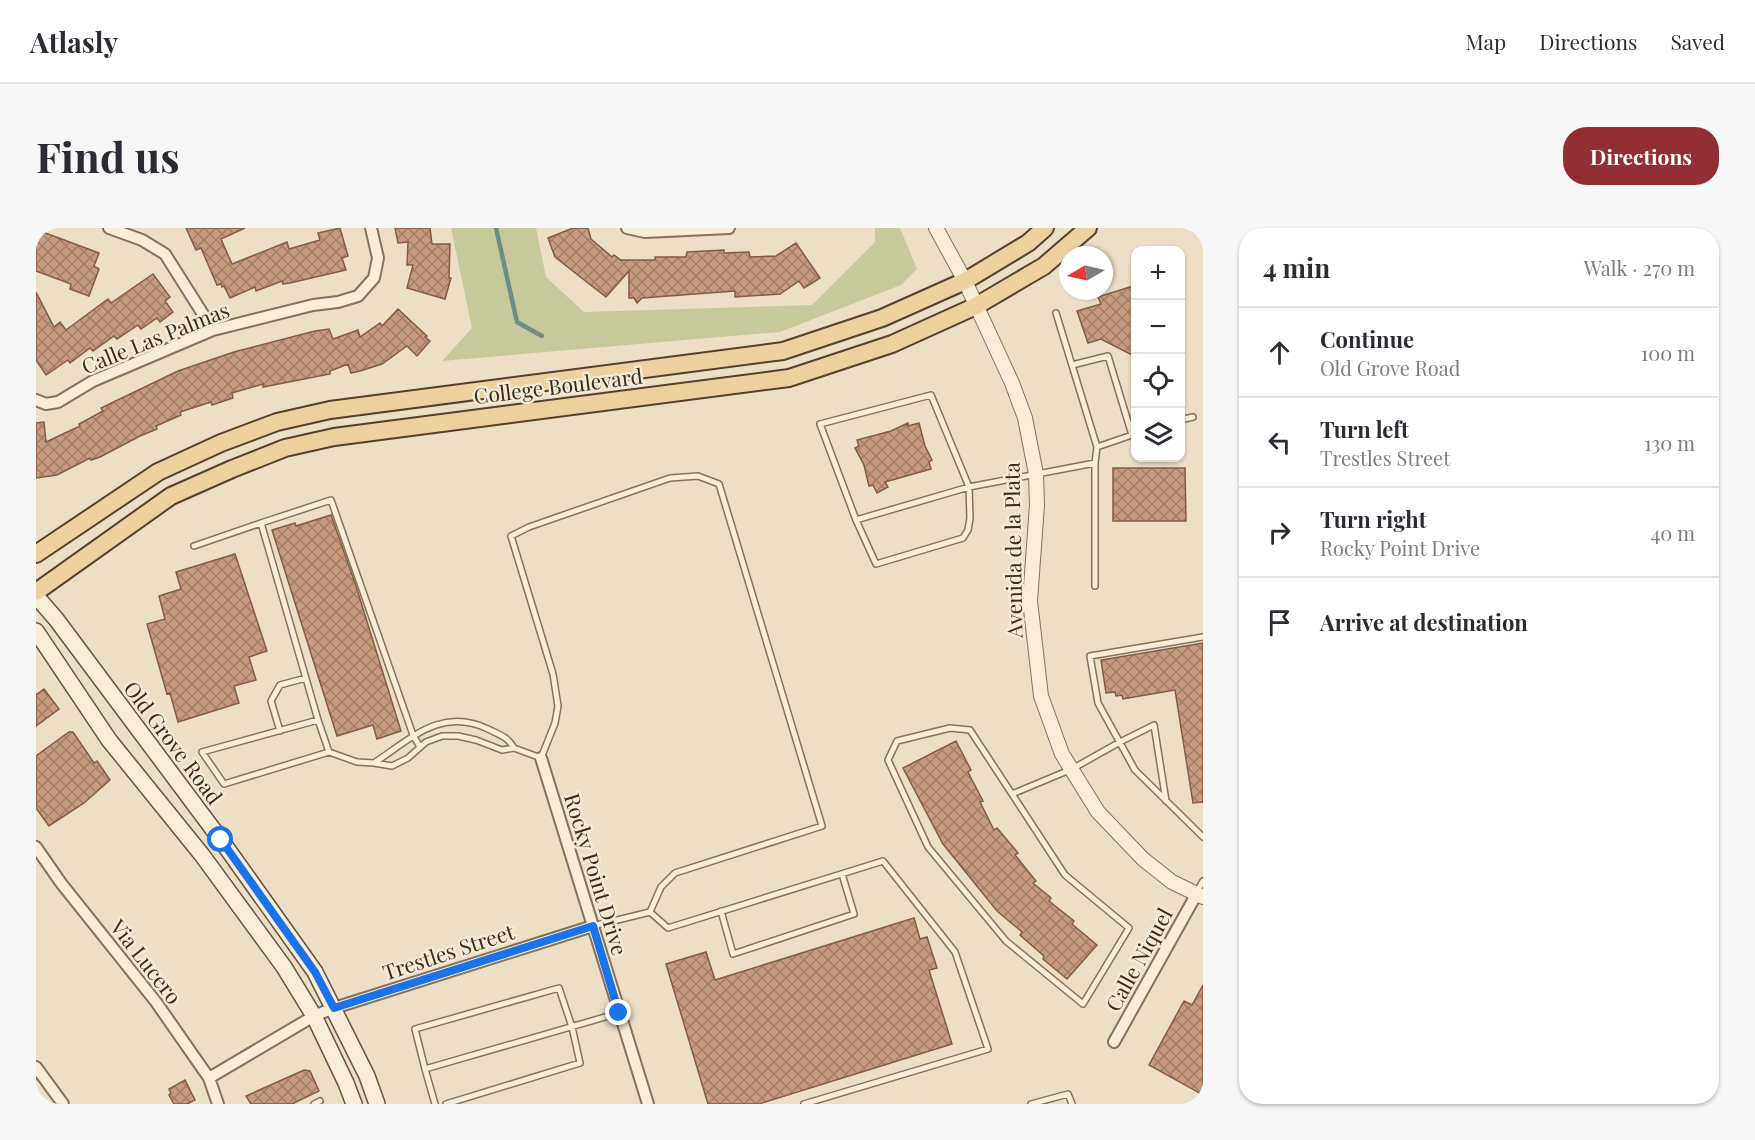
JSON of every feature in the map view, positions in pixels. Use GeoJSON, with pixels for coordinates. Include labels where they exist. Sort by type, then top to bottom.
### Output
{"type":"FeatureCollection","features":[{"type":"Feature","properties":{"kind":"main road","name":"College Boulevard"},"geometry":{"type":"LineString","coordinates":[[36,554],[158,472],[221,443],[277,422],[330,410],[783,351],[882,318],[965,282],[1028,243],[1046,228]]}},
{"type":"Feature","properties":{"kind":"main road","name":"College Boulevard"},"geometry":{"type":"LineString","coordinates":[[36,594],[171,496],[285,448],[334,437],[789,378],[892,344],[976,306],[1044,266],[1088,228]]}},
{"type":"Feature","properties":{"kind":"main road","name":"Old Grove Road"},"geometry":{"type":"LineString","coordinates":[[36,594],[221,840],[315,972],[367,1076],[377,1104]]}},
{"type":"Feature","properties":{"kind":"main road"},"geometry":{"type":"LineString","coordinates":[[36,631],[109,740],[202,855],[284,967],[314,1016],[354,1104]]}},
{"type":"Feature","properties":{"kind":"street"},"geometry":{"type":"LineString","coordinates":[[110,228],[142,240],[165,254],[213,330]]}},
{"type":"Feature","properties":{"kind":"street","name":"Calle Las Palmas"},"geometry":{"type":"LineString","coordinates":[[36,400],[46,404],[58,402],[93,381],[213,330],[358,296],[374,278],[378,258],[371,228]]}},
{"type":"Feature","properties":{"kind":"street"},"geometry":{"type":"LineString","coordinates":[[627,228],[645,232],[729,228]]}},
{"type":"Feature","properties":{"kind":"street","name":"Avenida de la Plata"},"geometry":{"type":"LineString","coordinates":[[936,228],[965,282],[1012,383],[1025,418],[1036,474],[1037,504],[1030,601],[1041,696],[1062,754],[1098,812],[1143,859],[1172,882],[1199,896]]}},
{"type":"Feature","properties":{"kind":"street","name":"Rocky Point Drive"},"geometry":{"type":"LineString","coordinates":[[541,759],[648,1104]]}},
{"type":"Feature","properties":{"kind":"street","name":"Via Lucero"},"geometry":{"type":"LineString","coordinates":[[36,848],[156,1002],[209,1078],[218,1104]]}},
{"type":"Feature","properties":{"kind":"street","name":"Calle Niquel"},"geometry":{"type":"LineString","coordinates":[[1114,1042],[1199,896]]}},
{"type":"Feature","properties":{"kind":"street","name":"Trestles Street"},"geometry":{"type":"LineString","coordinates":[[209,1078],[314,1016],[334,1008],[593,926]]}},
{"type":"Feature","properties":{"kind":"street"},"geometry":{"type":"LineString","coordinates":[[36,1067],[63,1104]]}},
{"type":"Feature","properties":{"kind":"lane"},"geometry":{"type":"LineString","coordinates":[[1056,314],[1097,447],[1095,586]]}},
{"type":"Feature","properties":{"kind":"lane"},"geometry":{"type":"LineString","coordinates":[[1072,365],[1108,356],[1131,425]]}},
{"type":"Feature","properties":{"kind":"lane"},"geometry":{"type":"LineString","coordinates":[[931,395],[969,488],[970,518],[963,538],[876,564],[856,520],[820,424],[931,395]]}},
{"type":"Feature","properties":{"kind":"lane"},"geometry":{"type":"LineString","coordinates":[[1185,419],[1192,417]]}},
{"type":"Feature","properties":{"kind":"lane"},"geometry":{"type":"LineString","coordinates":[[1097,447],[1131,435]]}},
{"type":"Feature","properties":{"kind":"lane"},"geometry":{"type":"LineString","coordinates":[[856,520],[969,488],[1095,463]]}},
{"type":"Feature","properties":{"kind":"lane"},"geometry":{"type":"LineString","coordinates":[[318,720],[202,752],[225,784],[329,752],[357,762],[392,766],[408,758],[426,742],[442,736],[458,736],[476,740],[502,750],[514,748],[541,759],[555,723],[558,706],[553,675],[511,536],[529,527],[670,478],[699,477],[719,484],[822,826],[675,873],[661,887],[650,912]]}},
{"type":"Feature","properties":{"kind":"lane"},"geometry":{"type":"LineString","coordinates":[[194,546],[331,500],[413,735],[420,747]]}},
{"type":"Feature","properties":{"kind":"lane"},"geometry":{"type":"LineString","coordinates":[[261,524],[329,752]]}},
{"type":"Feature","properties":{"kind":"lane"},"geometry":{"type":"LineString","coordinates":[[1203,637],[1090,656],[1098,703],[1135,770],[1203,837]]}},
{"type":"Feature","properties":{"kind":"lane"},"geometry":{"type":"LineString","coordinates":[[280,731],[271,701],[280,685],[306,678]]}},
{"type":"Feature","properties":{"kind":"lane"},"geometry":{"type":"LineString","coordinates":[[374,763],[413,735],[436,724],[459,720],[481,726],[508,739],[514,748]]}},
{"type":"Feature","properties":{"kind":"lane"},"geometry":{"type":"LineString","coordinates":[[1012,794],[1072,769],[1155,725],[1166,801]]}},
{"type":"Feature","properties":{"kind":"lane"},"geometry":{"type":"LineString","coordinates":[[950,728],[970,730],[1012,794],[1065,874],[1129,928],[1083,1004],[1006,941],[928,847],[888,760],[897,741],[950,728]]}},
{"type":"Feature","properties":{"kind":"lane"},"geometry":{"type":"LineString","coordinates":[[650,912],[668,928],[883,861],[955,952],[988,1049],[804,1104]]}},
{"type":"Feature","properties":{"kind":"lane"},"geometry":{"type":"LineString","coordinates":[[721,912],[733,954],[854,914],[842,874]]}},
{"type":"Feature","properties":{"kind":"lane"},"geometry":{"type":"LineString","coordinates":[[1199,896],[1203,881]]}},
{"type":"Feature","properties":{"kind":"lane"},"geometry":{"type":"LineString","coordinates":[[593,926],[650,912]]}},
{"type":"Feature","properties":{"kind":"lane"},"geometry":{"type":"LineString","coordinates":[[435,1104],[415,1029],[559,988],[572,1027],[580,1063],[446,1104]]}},
{"type":"Feature","properties":{"kind":"lane"},"geometry":{"type":"LineString","coordinates":[[424,1069],[619,1013]]}},
{"type":"Feature","properties":{"kind":"lane"},"geometry":{"type":"LineString","coordinates":[[1031,1104],[1068,1094],[1072,1104]]}},
{"type":"Feature","properties":{"kind":"green space"},"geometry":{"type":"Polygon","coordinates":[[[451,228],[536,228],[546,277],[584,312],[812,305],[875,242],[875,228],[900,228],[917,269],[901,285],[780,332],[442,361],[472,328],[451,228]]]}},
{"type":"Feature","properties":{"kind":"building"},"geometry":{"type":"Polygon","coordinates":[[[186,228],[245,228],[221,239],[232,264],[287,242],[289,249],[320,240],[318,233],[340,228],[348,256],[342,258],[346,270],[290,283],[283,284],[282,281],[256,291],[255,287],[230,298],[224,286],[217,285],[201,248],[196,250],[186,228]]]}},
{"type":"Feature","properties":{"kind":"building"},"geometry":{"type":"Polygon","coordinates":[[[395,228],[430,228],[432,244],[450,244],[449,278],[451,278],[445,299],[407,288],[413,265],[407,265],[408,242],[398,243],[395,228]]]}},
{"type":"Feature","properties":{"kind":"building"},"geometry":{"type":"Polygon","coordinates":[[[573,228],[588,228],[591,239],[612,257],[614,255],[621,260],[686,257],[687,252],[724,250],[724,253],[749,252],[750,257],[776,256],[796,243],[820,278],[804,288],[799,281],[780,294],[735,297],[735,291],[642,298],[637,303],[634,298],[629,298],[629,271],[606,297],[555,257],[548,238],[573,228]]]}},
{"type":"Feature","properties":{"kind":"building"},"geometry":{"type":"Polygon","coordinates":[[[40,231],[99,253],[94,266],[99,269],[89,296],[70,289],[71,284],[36,271],[36,241],[40,231]]]}},
{"type":"Feature","properties":{"kind":"building"},"geometry":{"type":"Polygon","coordinates":[[[153,274],[170,297],[165,301],[173,312],[160,322],[157,318],[141,329],[138,325],[117,339],[114,336],[93,351],[90,348],[70,363],[68,360],[46,375],[36,360],[36,292],[54,327],[60,322],[66,330],[108,299],[111,303],[153,274]]]}},
{"type":"Feature","properties":{"kind":"building"},"geometry":{"type":"Polygon","coordinates":[[[1131,287],[1131,354],[1101,339],[1088,343],[1077,311],[1101,304],[1099,300],[1113,300],[1113,292],[1131,287]]]}},
{"type":"Feature","properties":{"kind":"building"},"geometry":{"type":"Polygon","coordinates":[[[398,309],[430,341],[417,356],[407,346],[382,364],[360,371],[351,373],[348,364],[330,371],[330,374],[263,387],[263,384],[232,393],[233,398],[180,412],[181,415],[156,426],[157,429],[100,457],[91,460],[90,458],[57,475],[36,478],[36,423],[44,422],[46,442],[80,426],[79,424],[103,411],[101,408],[178,371],[234,352],[315,331],[329,329],[333,339],[358,330],[360,337],[380,323],[382,326],[398,309]]]}},
{"type":"Feature","properties":{"kind":"building"},"geometry":{"type":"Polygon","coordinates":[[[908,423],[908,426],[919,423],[925,446],[932,460],[929,462],[931,469],[885,482],[888,487],[877,493],[873,485],[869,486],[864,465],[855,448],[859,446],[857,440],[891,431],[908,423]]]}},
{"type":"Feature","properties":{"kind":"building"},"geometry":{"type":"Polygon","coordinates":[[[1113,468],[1185,468],[1186,521],[1113,521],[1113,468]]]}},
{"type":"Feature","properties":{"kind":"building"},"geometry":{"type":"Polygon","coordinates":[[[331,515],[356,586],[401,731],[377,739],[373,725],[337,736],[272,530],[295,523],[296,526],[331,515]]]}},
{"type":"Feature","properties":{"kind":"building"},"geometry":{"type":"Polygon","coordinates":[[[235,554],[267,651],[249,657],[256,680],[234,686],[239,703],[178,722],[170,693],[167,694],[147,624],[165,619],[159,596],[181,589],[176,572],[235,554]]]}},
{"type":"Feature","properties":{"kind":"building"},"geometry":{"type":"Polygon","coordinates":[[[1203,643],[1203,802],[1193,803],[1175,690],[1123,699],[1122,695],[1116,696],[1115,692],[1106,693],[1101,660],[1203,643]]]}},
{"type":"Feature","properties":{"kind":"building"},"geometry":{"type":"Polygon","coordinates":[[[44,689],[59,709],[36,726],[36,695],[44,689]]]}},
{"type":"Feature","properties":{"kind":"building"},"geometry":{"type":"Polygon","coordinates":[[[69,732],[73,732],[94,763],[97,761],[110,780],[84,803],[49,826],[36,808],[36,756],[69,732]]]}},
{"type":"Feature","properties":{"kind":"building"},"geometry":{"type":"Polygon","coordinates":[[[956,741],[971,770],[968,772],[983,801],[980,802],[994,830],[997,828],[1018,853],[1015,855],[1036,881],[1033,883],[1051,898],[1049,901],[1074,921],[1072,924],[1097,945],[1067,979],[1043,959],[1044,956],[1020,935],[1022,932],[997,911],[943,844],[903,768],[956,741]]]}},
{"type":"Feature","properties":{"kind":"building"},"geometry":{"type":"Polygon","coordinates":[[[914,918],[920,939],[927,937],[937,968],[929,970],[952,1044],[759,1104],[708,1104],[666,964],[706,952],[715,980],[914,918]]]}},
{"type":"Feature","properties":{"kind":"building"},"geometry":{"type":"Polygon","coordinates":[[[1203,985],[1203,1095],[1149,1065],[1184,1001],[1192,1005],[1203,985]]]}},
{"type":"Feature","properties":{"kind":"building"},"geometry":{"type":"Polygon","coordinates":[[[304,1070],[310,1071],[319,1091],[292,1104],[251,1104],[246,1096],[304,1070]]]}},
{"type":"Feature","properties":{"kind":"building"},"geometry":{"type":"Polygon","coordinates":[[[185,1080],[195,1100],[187,1104],[174,1104],[169,1095],[171,1093],[169,1089],[185,1080]]]}},
{"type":"Feature","properties":{"kind":"waterway"},"geometry":{"type":"LineString","coordinates":[[496,228],[517,322],[542,336]]}},
{"type":"Feature","properties":{"kind":"route"},"geometry":{"type":"LineString","coordinates":[[221,840],[315,972],[334,1008],[593,926],[619,1013]]}}]}
